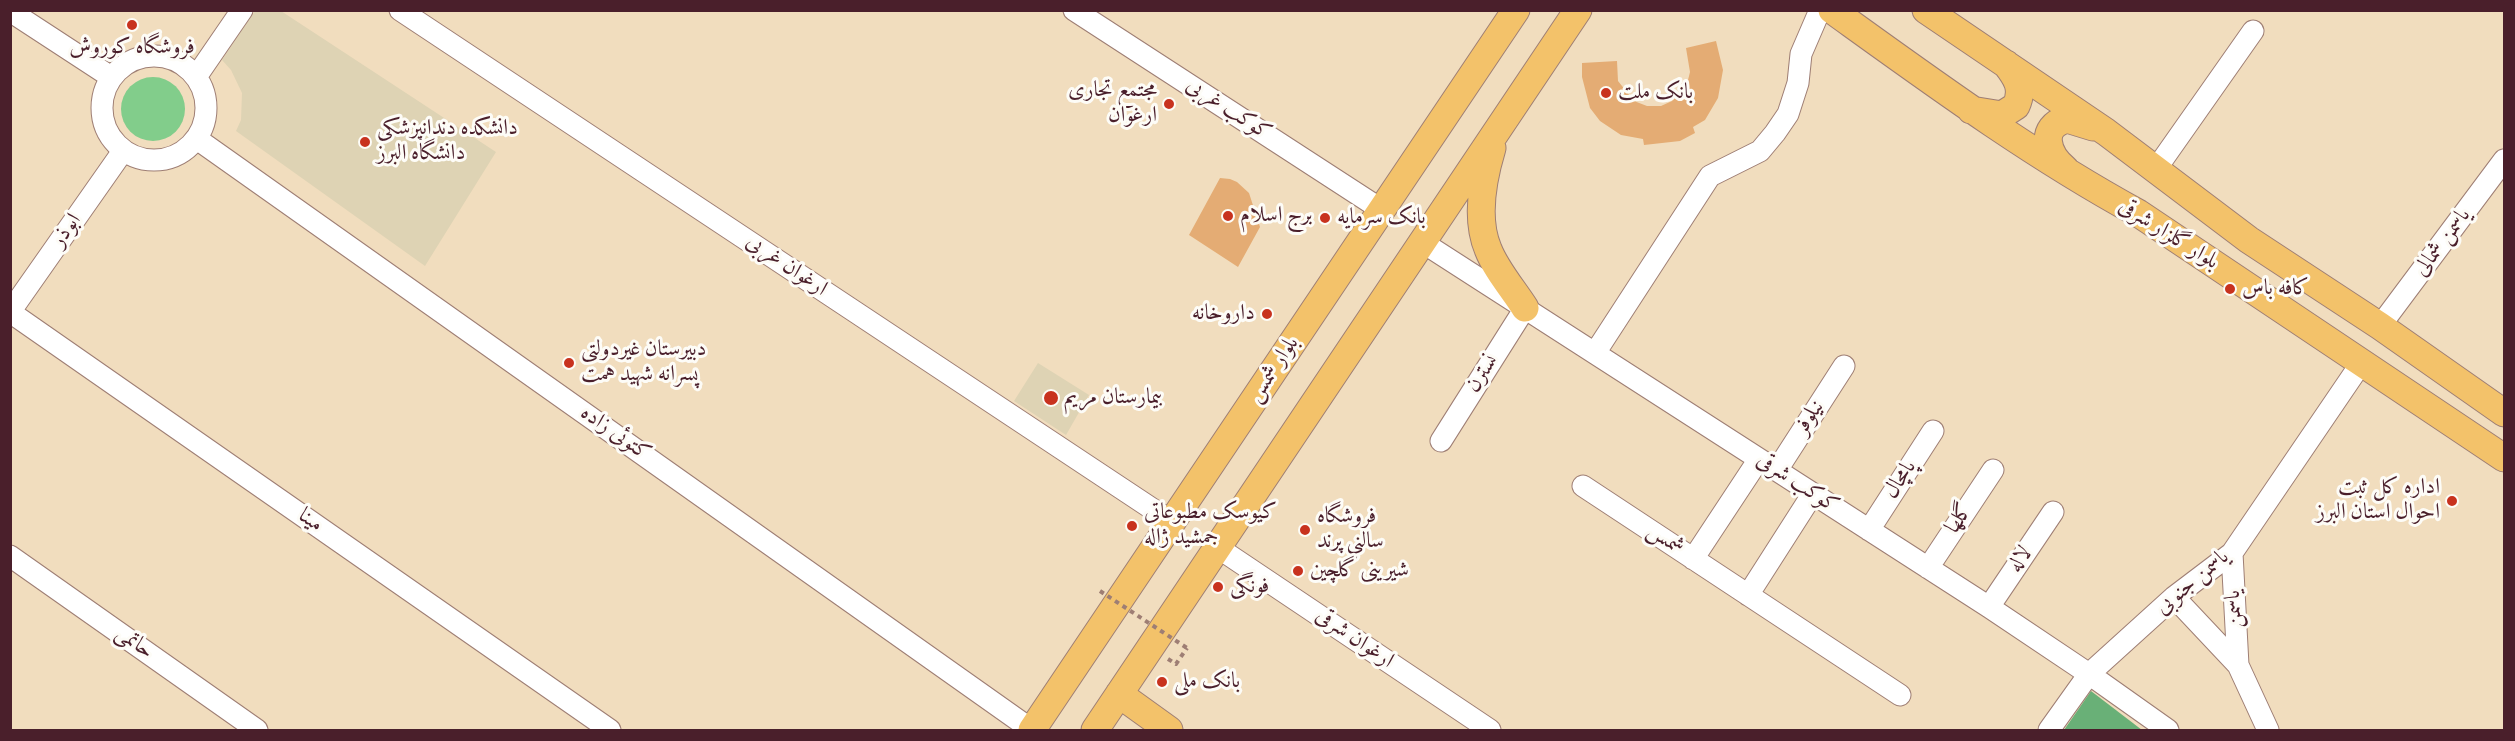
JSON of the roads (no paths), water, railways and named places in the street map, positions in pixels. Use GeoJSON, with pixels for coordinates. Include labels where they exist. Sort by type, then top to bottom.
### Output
{"type":"FeatureCollection","features":[{"type":"Feature","properties":{"kind":"main road","name":"بلوار شمس"},"geometry":{"type":"LineString","coordinates":[[1032,730],[1516,10]]}},
{"type":"Feature","properties":{"kind":"main road"},"geometry":{"type":"LineString","coordinates":[[1095,730],[1578,10]]}},
{"type":"Feature","properties":{"kind":"main road","name":"بلوار گلزار شرقی"},"geometry":{"type":"LineString","coordinates":[[1832,10],[1970,110],[2078,180],[2138,213],[2505,458]]}},
{"type":"Feature","properties":{"kind":"main road","name":"بلوار گلزار شرقی"},"geometry":{"type":"LineString","coordinates":[[1926,10],[2106,132],[2249,240],[2380,326],[2505,413]]}},
{"type":"Feature","properties":{"kind":"main road"},"geometry":{"type":"LineString","coordinates":[[1970,110],[1989,115],[2002,115],[2016,106],[2020,90],[2018,78],[2006,64]]}},
{"type":"Feature","properties":{"kind":"main road"},"geometry":{"type":"LineString","coordinates":[[2078,180],[2052,157],[2049,149],[2049,134],[2054,126],[2067,119],[2083,122],[2106,132]]}},
{"type":"Feature","properties":{"kind":"main road"},"geometry":{"type":"LineString","coordinates":[[1497,131],[1488,160],[1481,206],[1483,236],[1490,255],[1525,308]]}},
{"type":"Feature","properties":{"kind":"main road"},"geometry":{"type":"LineString","coordinates":[[1119,694],[1169,730]]}},
{"type":"Feature","properties":{"kind":"street"},"geometry":{"type":"LineString","coordinates":[[196,77],[242,10]]}},
{"type":"Feature","properties":{"kind":"street","name":"ارغوان غربی"},"geometry":{"type":"LineString","coordinates":[[400,10],[1172,522]]}},
{"type":"Feature","properties":{"kind":"street","name":"کوکب غربی"},"geometry":{"type":"LineString","coordinates":[[1074,10],[1382,210]]}},
{"type":"Feature","properties":{"kind":"street"},"geometry":{"type":"LineString","coordinates":[[1595,353],[1710,176],[1760,151],[1788,114],[1798,83],[1801,54],[1820,10]]}},
{"type":"Feature","properties":{"kind":"street"},"geometry":{"type":"LineString","coordinates":[[10,11],[111,77]]}},
{"type":"Feature","properties":{"kind":"street"},"geometry":{"type":"LineString","coordinates":[[2156,169],[2253,31]]}},
{"type":"Feature","properties":{"kind":"street"},"geometry":{"type":"LineString","coordinates":[[153,56],[170,58],[184,65],[196,77],[204,91],[206,108],[204,124],[197,139],[185,150],[162,159],[138,158],[123,151],[108,132],[101,108],[103,92],[111,77],[122,66],[137,58],[153,56]]}},
{"type":"Feature","properties":{"kind":"street","name":"کتوئی زاده"},"geometry":{"type":"LineString","coordinates":[[197,139],[1032,730]]}},
{"type":"Feature","properties":{"kind":"street","name":"ابوذر"},"geometry":{"type":"LineString","coordinates":[[11,312],[123,151]]}},
{"type":"Feature","properties":{"kind":"street","name":"یاسمن شمالی"},"geometry":{"type":"LineString","coordinates":[[2380,326],[2505,160]]}},
{"type":"Feature","properties":{"kind":"street","name":"کوکب شرقی"},"geometry":{"type":"LineString","coordinates":[[1422,242],[1989,607],[2168,730]]}},
{"type":"Feature","properties":{"kind":"street","name":"نسترن"},"geometry":{"type":"LineString","coordinates":[[1441,441],[1525,308]]}},
{"type":"Feature","properties":{"kind":"street","name":"مینا"},"geometry":{"type":"LineString","coordinates":[[11,312],[610,730]]}},
{"type":"Feature","properties":{"kind":"street","name":"یاسمن جنوبی"},"geometry":{"type":"LineString","coordinates":[[2049,730],[2089,674],[2174,597],[2232,553],[2362,362]]}},
{"type":"Feature","properties":{"kind":"street","name":"نیلوفر"},"geometry":{"type":"LineString","coordinates":[[1693,559],[1844,366]]}},
{"type":"Feature","properties":{"kind":"street","name":"پامچال"},"geometry":{"type":"LineString","coordinates":[[1869,530],[1933,431]]}},
{"type":"Feature","properties":{"kind":"street","name":"گلها"},"geometry":{"type":"LineString","coordinates":[[1928,568],[1993,470]]}},
{"type":"Feature","properties":{"kind":"street","name":"شمس"},"geometry":{"type":"LineString","coordinates":[[1583,486],[1899,695]]}},
{"type":"Feature","properties":{"kind":"street"},"geometry":{"type":"LineString","coordinates":[[1748,595],[1812,495]]}},
{"type":"Feature","properties":{"kind":"street","name":"لاله"},"geometry":{"type":"LineString","coordinates":[[1989,607],[2053,512]]}},
{"type":"Feature","properties":{"kind":"street","name":"ارغوان شرقی"},"geometry":{"type":"LineString","coordinates":[[1217,547],[1490,730]]}},
{"type":"Feature","properties":{"kind":"street","name":"یاسمن"},"geometry":{"type":"LineString","coordinates":[[2232,553],[2238,665]]}},
{"type":"Feature","properties":{"kind":"street","name":"حاتمی"},"geometry":{"type":"LineString","coordinates":[[10,556],[257,730]]}},
{"type":"Feature","properties":{"kind":"street","name":"یاسمن"},"geometry":{"type":"LineString","coordinates":[[2174,597],[2238,665],[2268,730]]}},
{"type":"Feature","properties":{"kind":"place","name":"فروشگاه کوروش"},"geometry":{"type":"Point","coordinates":[132,25]}},
{"type":"Feature","properties":{"kind":"place","name":"بانک ملت"},"geometry":{"type":"Point","coordinates":[1606,93]}},
{"type":"Feature","properties":{"kind":"place","name":"مجتمع تجاری ارغوان"},"geometry":{"type":"Point","coordinates":[1169,104]}},
{"type":"Feature","properties":{"kind":"place","name":"دانشکده دندانپزشکی دانشگاه البرز"},"geometry":{"type":"Point","coordinates":[365,142]}},
{"type":"Feature","properties":{"kind":"place","name":"برج اسلام"},"geometry":{"type":"Point","coordinates":[1228,216]}},
{"type":"Feature","properties":{"kind":"place","name":"بانک سرمایه"},"geometry":{"type":"Point","coordinates":[1325,218]}},
{"type":"Feature","properties":{"kind":"place","name":"کافه باس"},"geometry":{"type":"Point","coordinates":[2230,289]}},
{"type":"Feature","properties":{"kind":"place","name":"داروخانه"},"geometry":{"type":"Point","coordinates":[1267,314]}},
{"type":"Feature","properties":{"kind":"place","name":"دبیرستان غیردولتی پسرانه شهید همت"},"geometry":{"type":"Point","coordinates":[569,363]}},
{"type":"Feature","properties":{"kind":"place","name":"بیمارستان مریم"},"geometry":{"type":"Point","coordinates":[1051,398]}},
{"type":"Feature","properties":{"kind":"place","name":"اداره کل ثبت احوال استان البرز"},"geometry":{"type":"Point","coordinates":[2452,501]}},
{"type":"Feature","properties":{"kind":"place","name":"کیوسک مطبوعاتی جمشید ژاله"},"geometry":{"type":"Point","coordinates":[1132,526]}},
{"type":"Feature","properties":{"kind":"place","name":"فروشگاه سالني پرند"},"geometry":{"type":"Point","coordinates":[1305,530]}},
{"type":"Feature","properties":{"kind":"place","name":"شیرینی گلچین"},"geometry":{"type":"Point","coordinates":[1298,571]}},
{"type":"Feature","properties":{"kind":"place","name":"فونگی"},"geometry":{"type":"Point","coordinates":[1218,587]}},
{"type":"Feature","properties":{"kind":"place","name":"بانک ملی"},"geometry":{"type":"Point","coordinates":[1162,682]}}]}
